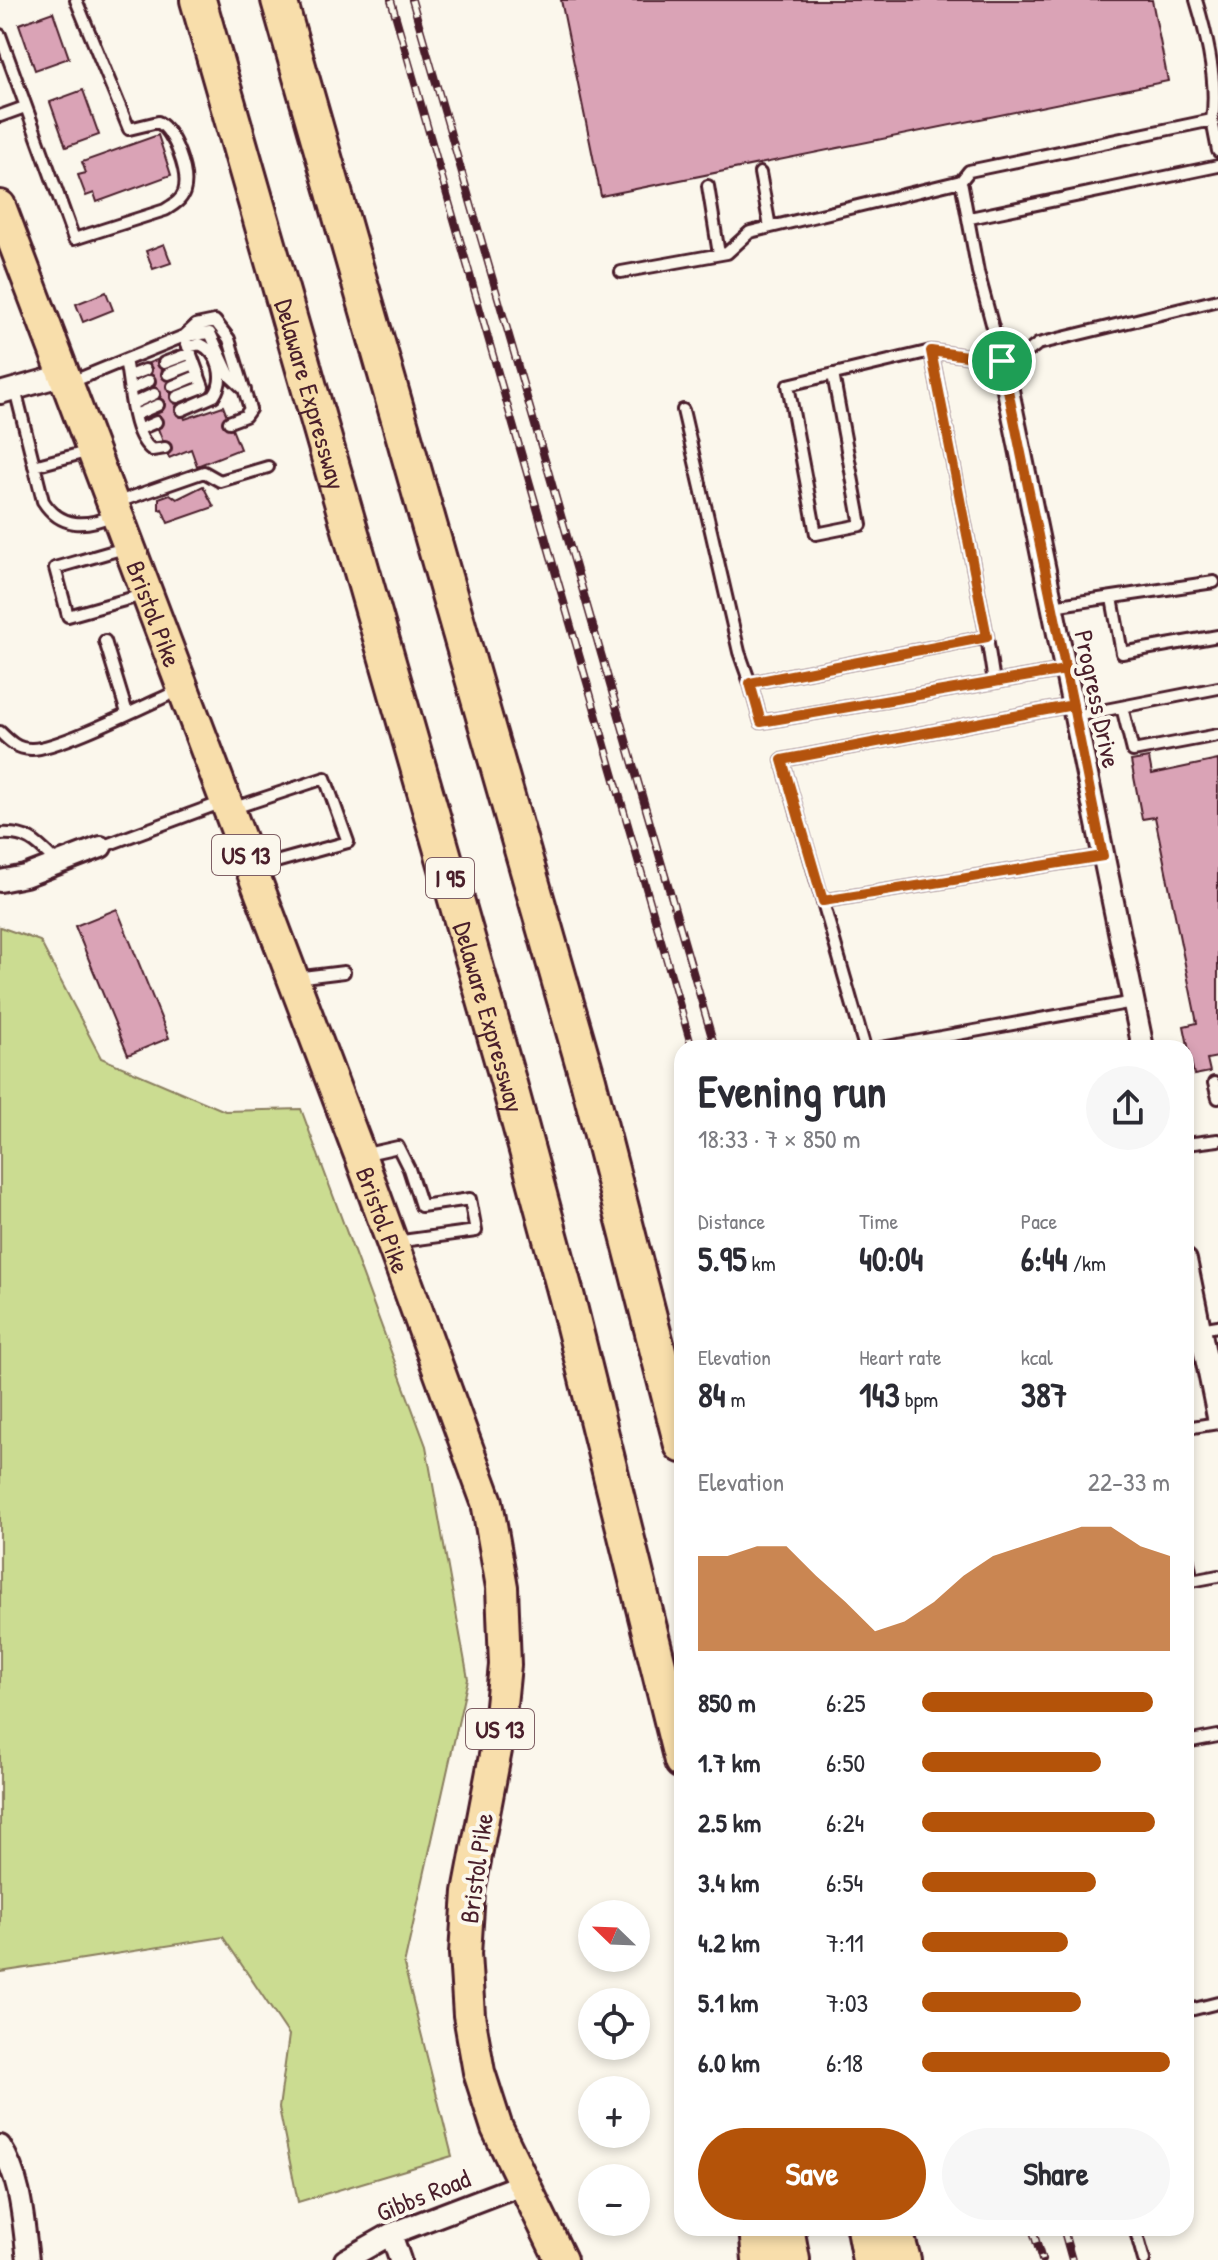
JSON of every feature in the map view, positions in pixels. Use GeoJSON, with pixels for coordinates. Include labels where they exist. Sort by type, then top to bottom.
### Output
{"type":"FeatureCollection","features":[{"type":"Feature","properties":{"kind":"highway","name":"Delaware Expressway"},"geometry":{"type":"LineString","coordinates":[[198,0],[509,1084],[567,1298],[674,1729]]}},
{"type":"Feature","properties":{"kind":"highway"},"geometry":{"type":"LineString","coordinates":[[279,0],[588,1080],[674,1414]]}},
{"type":"Feature","properties":{"kind":"highway"},"geometry":{"type":"LineString","coordinates":[[758,2236],[760,2260]]}},
{"type":"Feature","properties":{"kind":"highway"},"geometry":{"type":"LineString","coordinates":[[788,2236],[792,2260]]}},
{"type":"Feature","properties":{"kind":"highway"},"geometry":{"type":"LineString","coordinates":[[866,2236],[870,2260]]}},
{"type":"Feature","properties":{"kind":"highway"},"geometry":{"type":"LineString","coordinates":[[896,2236],[903,2260]]}},
{"type":"Feature","properties":{"kind":"main road","name":"Bristol Pike"},"geometry":{"type":"LineString","coordinates":[[0,206],[478,1473],[498,1556],[506,1638],[504,1691],[469,1892],[466,1985],[473,2043],[487,2100],[522,2184],[561,2260]]}},
{"type":"Feature","properties":{"kind":"street","name":"Progress Drive"},"geometry":{"type":"LineString","coordinates":[[1003,366],[1141,1040]]}},
{"type":"Feature","properties":{"kind":"street"},"geometry":{"type":"LineString","coordinates":[[7,391],[66,379]]}},
{"type":"Feature","properties":{"kind":"street"},"geometry":{"type":"LineString","coordinates":[[0,881],[101,847]]}},
{"type":"Feature","properties":{"kind":"street"},"geometry":{"type":"LineString","coordinates":[[1194,1283],[1209,1327],[1218,1420]]}},
{"type":"Feature","properties":{"kind":"street"},"geometry":{"type":"LineString","coordinates":[[0,2146],[11,2163],[18,2185],[28,2260]]}},
{"type":"Feature","properties":{"kind":"street","name":"Gibbs Road"},"geometry":{"type":"LineString","coordinates":[[345,2260],[391,2234],[522,2184]]}},
{"type":"Feature","properties":{"kind":"street"},"geometry":{"type":"LineString","coordinates":[[391,2234],[400,2260]]}},
{"type":"Feature","properties":{"kind":"lane"},"geometry":{"type":"LineString","coordinates":[[0,35],[74,239],[165,210],[183,194],[185,177],[169,130],[158,122],[129,129],[76,0]]}},
{"type":"Feature","properties":{"kind":"lane"},"geometry":{"type":"LineString","coordinates":[[1196,0],[1213,73],[1216,102],[1212,120],[1218,151]]}},
{"type":"Feature","properties":{"kind":"lane"},"geometry":{"type":"LineString","coordinates":[[0,116],[25,107]]}},
{"type":"Feature","properties":{"kind":"lane"},"geometry":{"type":"LineString","coordinates":[[621,272],[727,253],[750,232],[961,181],[969,171],[1212,120]]}},
{"type":"Feature","properties":{"kind":"lane"},"geometry":{"type":"LineString","coordinates":[[970,218],[1218,166]]}},
{"type":"Feature","properties":{"kind":"lane"},"geometry":{"type":"LineString","coordinates":[[760,173],[770,227]]}},
{"type":"Feature","properties":{"kind":"lane"},"geometry":{"type":"LineString","coordinates":[[961,181],[978,272],[1003,366]]}},
{"type":"Feature","properties":{"kind":"lane"},"geometry":{"type":"LineString","coordinates":[[708,186],[719,254]]}},
{"type":"Feature","properties":{"kind":"lane"},"geometry":{"type":"LineString","coordinates":[[833,374],[861,525],[816,534],[788,385],[833,374],[931,351],[1003,366],[1038,344],[1218,300]]}},
{"type":"Feature","properties":{"kind":"lane"},"geometry":{"type":"LineString","coordinates":[[66,379],[125,360],[189,350],[206,322],[215,321],[222,326],[245,390],[248,414],[229,422]]}},
{"type":"Feature","properties":{"kind":"lane"},"geometry":{"type":"LineString","coordinates":[[166,369],[200,344],[208,348],[215,358],[221,381],[214,396],[182,410]]}},
{"type":"Feature","properties":{"kind":"lane"},"geometry":{"type":"LineString","coordinates":[[177,397],[203,387],[189,350]]}},
{"type":"Feature","properties":{"kind":"lane"},"geometry":{"type":"LineString","coordinates":[[931,351],[994,682]]}},
{"type":"Feature","properties":{"kind":"lane"},"geometry":{"type":"LineString","coordinates":[[125,360],[134,409],[148,447],[152,450],[165,448]]}},
{"type":"Feature","properties":{"kind":"lane"},"geometry":{"type":"LineString","coordinates":[[173,386],[199,375]]}},
{"type":"Feature","properties":{"kind":"lane"},"geometry":{"type":"LineString","coordinates":[[129,376],[147,376],[132,389]]}},
{"type":"Feature","properties":{"kind":"lane"},"geometry":{"type":"LineString","coordinates":[[7,391],[43,501],[52,515],[65,522],[99,522],[115,509],[204,472],[220,481],[268,467]]}},
{"type":"Feature","properties":{"kind":"lane"},"geometry":{"type":"LineString","coordinates":[[134,409],[156,400]]}},
{"type":"Feature","properties":{"kind":"lane"},"geometry":{"type":"LineString","coordinates":[[683,410],[739,652],[761,722],[1065,670]]}},
{"type":"Feature","properties":{"kind":"lane"},"geometry":{"type":"LineString","coordinates":[[140,429],[156,422]]}},
{"type":"Feature","properties":{"kind":"lane"},"geometry":{"type":"LineString","coordinates":[[34,466],[93,450]]}},
{"type":"Feature","properties":{"kind":"lane"},"geometry":{"type":"LineString","coordinates":[[130,547],[55,568],[68,616],[148,594]]}},
{"type":"Feature","properties":{"kind":"lane"},"geometry":{"type":"LineString","coordinates":[[1052,606],[1214,582]]}},
{"type":"Feature","properties":{"kind":"lane"},"geometry":{"type":"LineString","coordinates":[[1112,598],[1122,653],[1218,636]]}},
{"type":"Feature","properties":{"kind":"lane"},"geometry":{"type":"LineString","coordinates":[[750,683],[987,637]]}},
{"type":"Feature","properties":{"kind":"lane"},"geometry":{"type":"LineString","coordinates":[[105,641],[127,713]]}},
{"type":"Feature","properties":{"kind":"lane"},"geometry":{"type":"LineString","coordinates":[[0,732],[12,745],[32,749],[56,743],[184,688]]}},
{"type":"Feature","properties":{"kind":"lane"},"geometry":{"type":"LineString","coordinates":[[863,1040],[782,760],[1074,710],[1122,707],[1218,688]]}},
{"type":"Feature","properties":{"kind":"lane"},"geometry":{"type":"LineString","coordinates":[[1122,707],[1133,751],[1218,735]]}},
{"type":"Feature","properties":{"kind":"lane"},"geometry":{"type":"LineString","coordinates":[[101,847],[325,778],[348,842],[252,869]]}},
{"type":"Feature","properties":{"kind":"lane"},"geometry":{"type":"LineString","coordinates":[[0,834],[19,833],[33,838],[58,864]]}},
{"type":"Feature","properties":{"kind":"lane"},"geometry":{"type":"LineString","coordinates":[[823,901],[1103,856]]}},
{"type":"Feature","properties":{"kind":"lane"},"geometry":{"type":"LineString","coordinates":[[293,979],[344,972]]}},
{"type":"Feature","properties":{"kind":"lane"},"geometry":{"type":"LineString","coordinates":[[925,1040],[1133,1002]]}},
{"type":"Feature","properties":{"kind":"lane"},"geometry":{"type":"LineString","coordinates":[[1214,1083],[1218,1098]]}},
{"type":"Feature","properties":{"kind":"lane"},"geometry":{"type":"LineString","coordinates":[[1194,1143],[1218,1140]]}},
{"type":"Feature","properties":{"kind":"lane"},"geometry":{"type":"LineString","coordinates":[[360,1155],[398,1147],[421,1206],[470,1199],[476,1231],[392,1242]]}},
{"type":"Feature","properties":{"kind":"lane"},"geometry":{"type":"LineString","coordinates":[[1194,1426],[1218,1420]]}},
{"type":"Feature","properties":{"kind":"lane"},"geometry":{"type":"LineString","coordinates":[[1194,1580],[1218,1576]]}},
{"type":"Feature","properties":{"kind":"lane"},"geometry":{"type":"LineString","coordinates":[[1194,1740],[1218,1736]]}},
{"type":"Feature","properties":{"kind":"lane"},"geometry":{"type":"LineString","coordinates":[[1194,2009],[1218,2003]]}},
{"type":"Feature","properties":{"kind":"lane"},"geometry":{"type":"LineString","coordinates":[[1137,2236],[1144,2260]]}},
{"type":"Feature","properties":{"kind":"green space"},"geometry":{"type":"Polygon","coordinates":[[[0,927],[40,941],[101,1058],[225,1111],[301,1109],[426,1446],[468,1679],[404,1965],[452,2156],[298,2202],[279,2108],[289,2035],[223,1937],[0,1972],[0,927]]]}},
{"type":"Feature","properties":{"kind":"building"},"geometry":{"type":"Polygon","coordinates":[[[561,0],[1152,0],[1168,81],[601,196],[561,0]]]}},
{"type":"Feature","properties":{"kind":"building"},"geometry":{"type":"Polygon","coordinates":[[[53,12],[69,58],[35,70],[19,24],[53,12]]]}},
{"type":"Feature","properties":{"kind":"building"},"geometry":{"type":"Polygon","coordinates":[[[83,90],[99,135],[66,147],[50,102],[83,90]]]}},
{"type":"Feature","properties":{"kind":"building"},"geometry":{"type":"Polygon","coordinates":[[[158,135],[171,175],[97,202],[94,193],[86,196],[78,175],[86,173],[82,162],[158,135]]]}},
{"type":"Feature","properties":{"kind":"building"},"geometry":{"type":"Polygon","coordinates":[[[164,244],[171,263],[153,269],[146,251],[164,244]]]}},
{"type":"Feature","properties":{"kind":"building"},"geometry":{"type":"Polygon","coordinates":[[[106,292],[113,310],[83,322],[76,304],[106,292]]]}},
{"type":"Feature","properties":{"kind":"building"},"geometry":{"type":"Polygon","coordinates":[[[162,358],[185,419],[223,406],[240,449],[197,466],[191,449],[169,458],[153,415],[161,412],[143,365],[162,358]]]}},
{"type":"Feature","properties":{"kind":"building"},"geometry":{"type":"Polygon","coordinates":[[[203,486],[214,507],[168,523],[162,509],[159,510],[159,498],[170,494],[177,499],[203,486]]]}},
{"type":"Feature","properties":{"kind":"building"},"geometry":{"type":"Polygon","coordinates":[[[1149,758],[1152,774],[1218,760],[1218,1057],[1207,1059],[1210,1072],[1194,1075],[1194,1040],[1187,1040],[1184,1026],[1197,1023],[1155,817],[1142,819],[1131,761],[1149,758]]]}},
{"type":"Feature","properties":{"kind":"building"},"geometry":{"type":"Polygon","coordinates":[[[117,909],[169,1038],[128,1055],[75,926],[117,909]]]}},
{"type":"Feature","properties":{"kind":"railway"},"geometry":{"type":"LineString","coordinates":[[391,0],[690,1040]]}},
{"type":"Feature","properties":{"kind":"railway"},"geometry":{"type":"LineString","coordinates":[[412,0],[713,1040]]}},
{"type":"Feature","properties":{"kind":"railway"},"geometry":{"type":"LineString","coordinates":[[1034,2236],[1042,2260]]}},
{"type":"Feature","properties":{"kind":"railway"},"geometry":{"type":"LineString","coordinates":[[1065,2236],[1072,2260]]}},
{"type":"Feature","properties":{"kind":"route"},"geometry":{"type":"LineString","coordinates":[[1002,361],[931,351],[987,637],[750,683],[761,722],[1065,670],[1073,705],[1103,856],[823,901],[782,760],[1073,705],[1002,361]]}}]}
